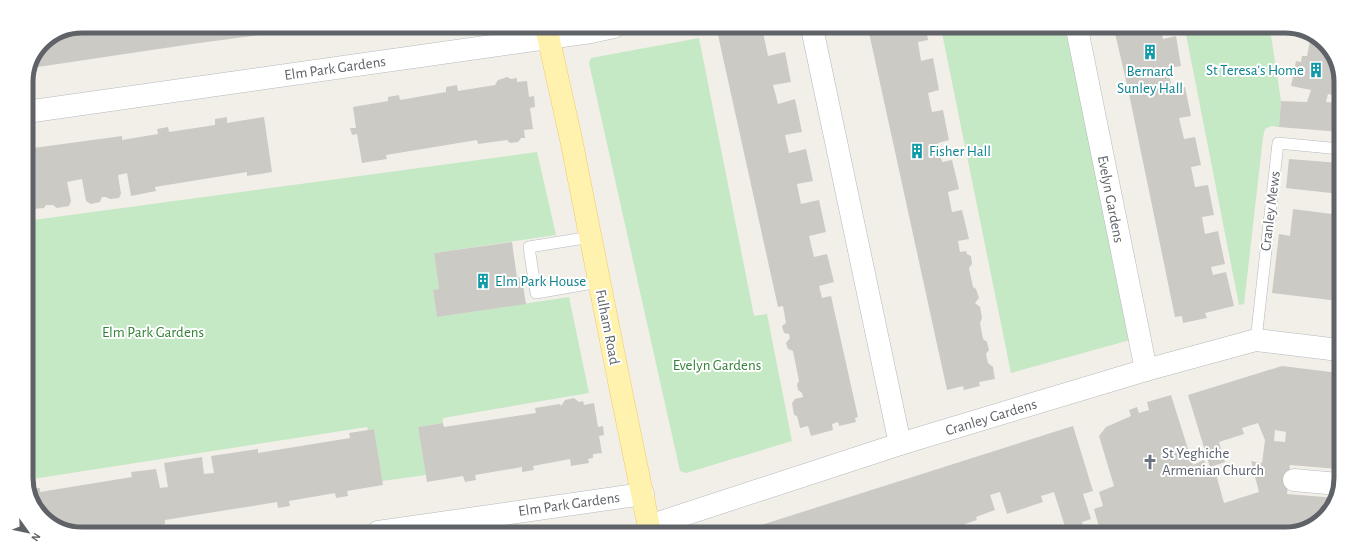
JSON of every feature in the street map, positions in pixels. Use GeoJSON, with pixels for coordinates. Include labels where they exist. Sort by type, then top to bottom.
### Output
{"type":"FeatureCollection","features":[{"type":"Feature","properties":{"kind":"main road","name":"Fulham Road"},"geometry":{"type":"LineString","coordinates":[[547,33],[571,139],[649,527]]}},
{"type":"Feature","properties":{"kind":"street","name":"Elm Park Gardens"},"geometry":{"type":"LineString","coordinates":[[33,111],[540,33]]}},
{"type":"Feature","properties":{"kind":"street"},"geometry":{"type":"LineString","coordinates":[[813,33],[900,444]]}},
{"type":"Feature","properties":{"kind":"street","name":"Evelyn Gardens"},"geometry":{"type":"LineString","coordinates":[[1078,33],[1146,370]]}},
{"type":"Feature","properties":{"kind":"street","name":"Cranley Gardens"},"geometry":{"type":"LineString","coordinates":[[655,527],[900,444],[1146,370],[1256,340],[1334,349]]}},
{"type":"Feature","properties":{"kind":"street"},"geometry":{"type":"LineString","coordinates":[[1294,480],[1333,484]]}},
{"type":"Feature","properties":{"kind":"street","name":"Elm Park Gardens"},"geometry":{"type":"LineString","coordinates":[[413,527],[643,494]]}},
{"type":"Feature","properties":{"kind":"lane","name":"Cranley Mews"},"geometry":{"type":"LineString","coordinates":[[1256,340],[1278,143],[1334,148]]}},
{"type":"Feature","properties":{"kind":"lane"},"geometry":{"type":"LineString","coordinates":[[591,237],[529,247],[536,293],[599,282]]}},
{"type":"Feature","properties":{"kind":"green space"},"geometry":{"type":"Polygon","coordinates":[[[942,33],[1066,33],[1133,334],[1130,340],[1011,373],[942,33]]]}},
{"type":"Feature","properties":{"kind":"green space"},"geometry":{"type":"Polygon","coordinates":[[[1186,33],[1271,33],[1281,101],[1279,127],[1271,126],[1265,129],[1263,137],[1244,304],[1239,305],[1186,33]]]}},
{"type":"Feature","properties":{"kind":"green space","name":"Evelyn Gardens"},"geometry":{"type":"Polygon","coordinates":[[[699,38],[754,316],[767,314],[792,441],[686,473],[680,471],[589,63],[591,58],[699,38]]]}},
{"type":"Feature","properties":{"kind":"green space","name":"Elm Park Gardens"},"geometry":{"type":"Polygon","coordinates":[[[537,152],[556,235],[434,253],[439,289],[433,290],[437,317],[569,297],[589,393],[443,418],[443,423],[418,427],[426,475],[382,481],[374,429],[368,430],[367,427],[33,479],[33,220],[537,152]]]}},
{"type":"Feature","properties":{"kind":"building"},"geometry":{"type":"Polygon","coordinates":[[[274,33],[36,67],[41,55],[47,47],[63,37],[73,34],[274,33]]]}},
{"type":"Feature","properties":{"kind":"building"},"geometry":{"type":"Polygon","coordinates":[[[728,33],[763,33],[768,56],[785,52],[791,82],[773,85],[778,104],[795,99],[802,132],[785,135],[789,153],[806,149],[813,181],[797,184],[801,204],[819,200],[826,232],[809,236],[814,257],[827,254],[834,282],[819,286],[822,298],[831,296],[858,417],[855,418],[856,422],[839,426],[838,422],[832,424],[833,430],[811,436],[808,426],[800,428],[797,416],[794,415],[792,403],[795,399],[803,397],[802,393],[798,390],[797,384],[799,381],[793,351],[788,349],[786,343],[790,338],[789,334],[784,333],[782,326],[786,323],[783,306],[778,307],[718,35],[728,33]]]}},
{"type":"Feature","properties":{"kind":"building","name":"Fisher Hall"},"geometry":{"type":"Polygon","coordinates":[[[869,33],[927,33],[928,40],[918,42],[921,61],[933,58],[939,90],[928,93],[932,112],[943,110],[949,140],[938,143],[942,162],[952,160],[959,189],[948,192],[952,212],[962,210],[969,239],[958,241],[960,252],[966,251],[967,254],[971,256],[972,264],[969,268],[973,287],[976,289],[979,298],[975,303],[980,307],[982,318],[980,323],[983,339],[987,342],[989,350],[986,354],[988,363],[993,367],[995,379],[979,382],[980,386],[964,390],[963,386],[947,390],[869,33]]]}},
{"type":"Feature","properties":{"kind":"building"},"geometry":{"type":"Polygon","coordinates":[[[1115,33],[1162,33],[1163,39],[1176,36],[1181,66],[1168,68],[1172,90],[1185,87],[1191,116],[1179,118],[1184,139],[1195,137],[1201,165],[1191,167],[1195,187],[1208,185],[1214,215],[1202,217],[1205,234],[1218,231],[1225,264],[1211,267],[1213,275],[1226,272],[1234,306],[1205,313],[1207,318],[1183,323],[1182,316],[1175,317],[1115,33]]]}},
{"type":"Feature","properties":{"kind":"building"},"geometry":{"type":"Polygon","coordinates":[[[1310,40],[1320,47],[1330,63],[1334,79],[1334,95],[1328,94],[1326,102],[1334,103],[1334,132],[1279,127],[1281,101],[1307,102],[1311,90],[1291,86],[1296,61],[1301,62],[1302,56],[1307,56],[1310,40]]]}},
{"type":"Feature","properties":{"kind":"building"},"geometry":{"type":"Polygon","coordinates":[[[507,77],[511,79],[517,78],[517,82],[527,81],[529,97],[534,96],[535,107],[530,108],[533,129],[524,130],[525,138],[521,138],[518,142],[510,143],[507,140],[478,144],[477,140],[386,155],[387,159],[362,163],[357,134],[352,135],[350,128],[356,128],[353,107],[388,101],[388,97],[399,95],[400,100],[446,92],[446,87],[457,85],[458,91],[495,85],[498,80],[507,77]]]}},
{"type":"Feature","properties":{"kind":"building"},"geometry":{"type":"Polygon","coordinates":[[[227,117],[227,123],[264,117],[272,172],[247,176],[247,172],[155,187],[156,191],[131,196],[127,173],[118,175],[121,194],[119,198],[110,199],[102,197],[100,202],[91,204],[86,201],[82,179],[67,182],[71,201],[69,206],[57,208],[53,205],[46,205],[44,208],[33,208],[33,148],[122,136],[122,140],[158,134],[157,129],[168,127],[169,132],[215,125],[215,119],[227,117]]]}},
{"type":"Feature","properties":{"kind":"building"},"geometry":{"type":"Polygon","coordinates":[[[1289,159],[1334,163],[1334,193],[1286,188],[1289,159]]]}},
{"type":"Feature","properties":{"kind":"building"},"geometry":{"type":"Polygon","coordinates":[[[1293,209],[1334,214],[1334,300],[1272,293],[1279,234],[1290,236],[1293,209]]]}},
{"type":"Feature","properties":{"kind":"building","name":"Elm Park House"},"geometry":{"type":"Polygon","coordinates":[[[512,242],[517,278],[527,276],[528,285],[523,285],[526,304],[437,317],[433,290],[439,289],[434,253],[512,242]]]}},
{"type":"Feature","properties":{"kind":"building"},"geometry":{"type":"Polygon","coordinates":[[[1282,366],[1334,372],[1334,469],[1290,465],[1287,494],[1330,497],[1326,505],[1315,517],[1291,527],[1099,527],[1094,509],[1103,506],[1099,492],[1114,486],[1099,436],[1106,427],[1131,416],[1129,410],[1137,407],[1139,413],[1149,410],[1147,402],[1171,395],[1193,465],[1204,460],[1209,476],[1216,474],[1224,503],[1259,492],[1251,461],[1262,463],[1265,440],[1258,423],[1242,428],[1244,434],[1219,442],[1225,462],[1210,467],[1188,395],[1282,366]],[[1275,430],[1274,441],[1285,442],[1286,432],[1275,430]]]}},
{"type":"Feature","properties":{"kind":"building"},"geometry":{"type":"Polygon","coordinates":[[[574,398],[579,402],[583,401],[584,405],[594,403],[598,427],[603,426],[604,435],[599,436],[602,453],[593,454],[593,458],[588,459],[589,463],[571,466],[570,459],[533,466],[534,470],[522,472],[522,467],[475,475],[476,480],[465,482],[463,476],[427,482],[418,427],[443,423],[444,427],[536,413],[535,408],[560,404],[561,406],[565,400],[574,398]]]}},
{"type":"Feature","properties":{"kind":"building"},"geometry":{"type":"Polygon","coordinates":[[[1073,426],[1093,491],[1083,494],[1091,519],[1082,522],[1083,527],[1065,527],[1054,492],[1041,496],[1043,502],[1007,514],[1000,492],[990,495],[995,510],[976,517],[977,520],[965,524],[966,527],[755,527],[1073,426]]]}},
{"type":"Feature","properties":{"kind":"building"},"geometry":{"type":"Polygon","coordinates":[[[374,429],[383,485],[347,491],[348,496],[336,498],[335,493],[289,501],[290,506],[278,508],[277,502],[165,520],[165,524],[150,527],[76,527],[58,520],[48,514],[43,508],[34,488],[40,488],[40,492],[132,477],[131,472],[156,469],[160,488],[168,487],[164,463],[202,457],[204,474],[214,473],[211,456],[258,449],[258,453],[350,438],[349,433],[374,429]]]}},
{"type":"Feature","properties":{"kind":"place","name":"Bernard Sunley Hall"},"geometry":{"type":"Point","coordinates":[1150,52]}},
{"type":"Feature","properties":{"kind":"place","name":"St Teresa's Home"},"geometry":{"type":"Point","coordinates":[1316,70]}},
{"type":"Feature","properties":{"kind":"place","name":"Fisher Hall"},"geometry":{"type":"Point","coordinates":[917,151]}},
{"type":"Feature","properties":{"kind":"place","name":"Elm Park House"},"geometry":{"type":"Point","coordinates":[483,281]}},
{"type":"Feature","properties":{"kind":"place","name":"St Yeghiche Armenian Church"},"geometry":{"type":"Point","coordinates":[1150,462]}}]}
